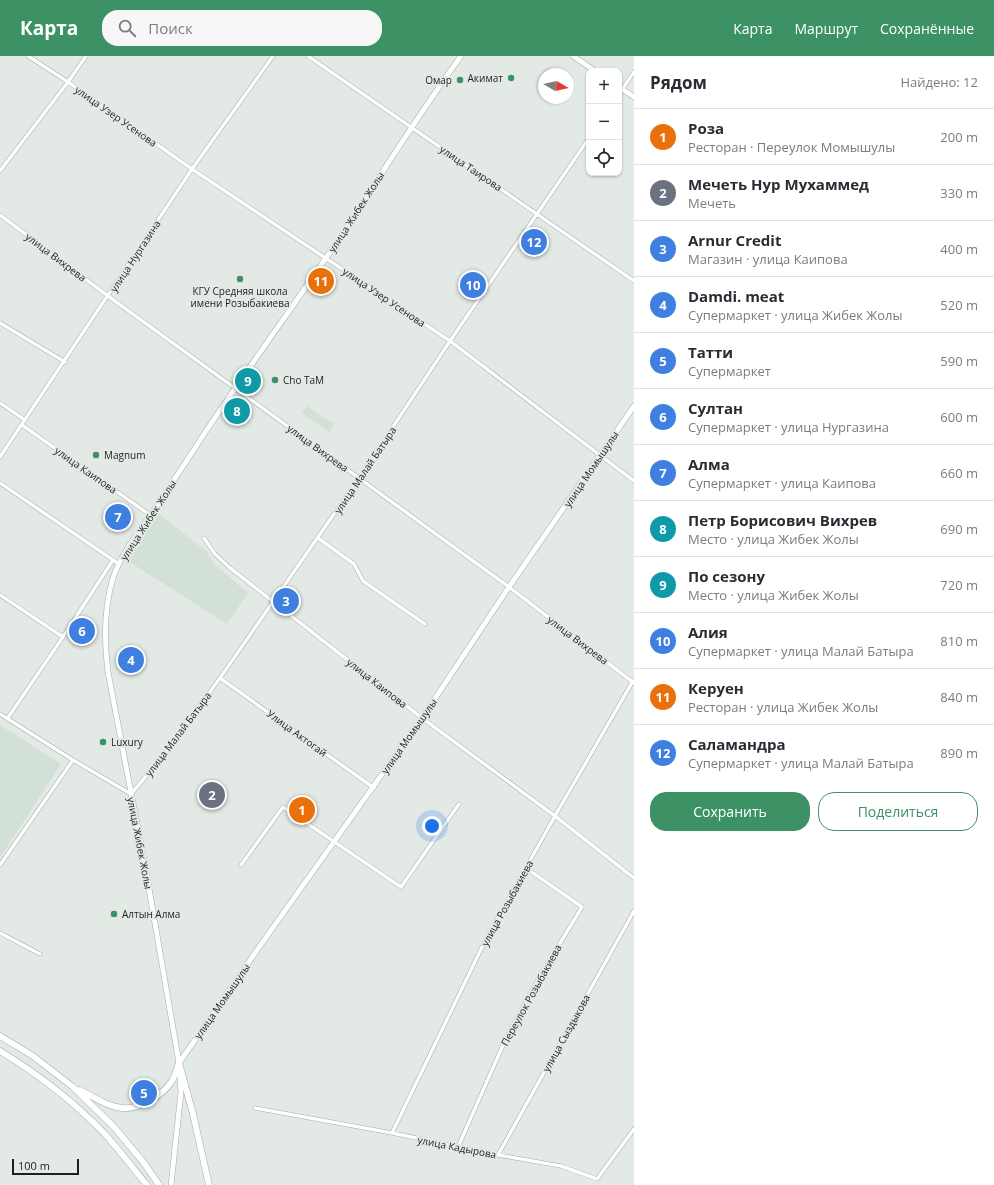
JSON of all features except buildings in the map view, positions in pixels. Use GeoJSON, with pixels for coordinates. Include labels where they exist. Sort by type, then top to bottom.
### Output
{"type":"FeatureCollection","features":[{"type":"Feature","properties":{"kind":"highway"},"geometry":{"type":"LineString","coordinates":[[0,1036],[33,1056],[73,1086],[105,1104],[123,1108],[142,1105],[160,1094],[172,1080],[179,1063]]}},
{"type":"Feature","properties":{"kind":"highway"},"geometry":{"type":"LineString","coordinates":[[0,1051],[23,1065],[63,1095],[103,1133],[147,1185]]}},
{"type":"Feature","properties":{"kind":"highway"},"geometry":{"type":"LineString","coordinates":[[179,1063],[193,1114],[209,1185]]}},
{"type":"Feature","properties":{"kind":"highway"},"geometry":{"type":"LineString","coordinates":[[73,1086],[114,1127],[144,1163],[159,1185]]}},
{"type":"Feature","properties":{"kind":"main road","name":"улица Жибек Жолы"},"geometry":{"type":"LineString","coordinates":[[171,1185],[181,1092],[179,1063],[108,672],[105,648],[106,624],[109,599],[114,578],[135,537],[235,388],[326,258],[411,127],[461,56]]}},
{"type":"Feature","properties":{"kind":"main road"},"geometry":{"type":"LineString","coordinates":[[573,56],[591,68]]}},
{"type":"Feature","properties":{"kind":"main road"},"geometry":{"type":"LineString","coordinates":[[622,89],[634,97]]}},
{"type":"Feature","properties":{"kind":"main road","name":"улица Момышулы"},"geometry":{"type":"LineString","coordinates":[[179,1063],[258,949],[374,788],[509,587],[634,406]]}},
{"type":"Feature","properties":{"kind":"street","name":"улица Узер Усенова"},"geometry":{"type":"LineString","coordinates":[[28,56],[68,82],[192,170],[450,341],[634,481]]}},
{"type":"Feature","properties":{"kind":"street"},"geometry":{"type":"LineString","coordinates":[[0,171],[86,56]]}},
{"type":"Feature","properties":{"kind":"street","name":"улица Нургазина"},"geometry":{"type":"LineString","coordinates":[[0,457],[65,362],[192,170],[272,56]]}},
{"type":"Feature","properties":{"kind":"street","name":"улица Таирова"},"geometry":{"type":"LineString","coordinates":[[308,56],[634,281]]}},
{"type":"Feature","properties":{"kind":"street"},"geometry":{"type":"LineString","coordinates":[[622,87],[634,72]]}},
{"type":"Feature","properties":{"kind":"street","name":"улица Малай Батыра"},"geometry":{"type":"LineString","coordinates":[[131,794],[168,750],[318,538],[450,341],[588,140]]}},
{"type":"Feature","properties":{"kind":"street","name":"улица Вихрева"},"geometry":{"type":"LineString","coordinates":[[0,215],[108,296],[509,587],[634,682]]}},
{"type":"Feature","properties":{"kind":"street"},"geometry":{"type":"LineString","coordinates":[[0,323],[65,362]]}},
{"type":"Feature","properties":{"kind":"street"},"geometry":{"type":"LineString","coordinates":[[0,402],[25,420]]}},
{"type":"Feature","properties":{"kind":"street","name":"улица Каипова"},"geometry":{"type":"LineString","coordinates":[[22,425],[150,515]]}},
{"type":"Feature","properties":{"kind":"street"},"geometry":{"type":"LineString","coordinates":[[0,483],[120,564]]}},
{"type":"Feature","properties":{"kind":"street","name":"улица Каипова"},"geometry":{"type":"LineString","coordinates":[[204,538],[215,554],[230,568],[422,718],[555,816],[634,878]]}},
{"type":"Feature","properties":{"kind":"street"},"geometry":{"type":"LineString","coordinates":[[318,538],[354,564],[363,581],[425,624]]}},
{"type":"Feature","properties":{"kind":"street"},"geometry":{"type":"LineString","coordinates":[[7,719],[113,560]]}},
{"type":"Feature","properties":{"kind":"street"},"geometry":{"type":"LineString","coordinates":[[0,595],[63,637]]}},
{"type":"Feature","properties":{"kind":"street","name":"Улица Актогай"},"geometry":{"type":"LineString","coordinates":[[220,678],[374,788]]}},
{"type":"Feature","properties":{"kind":"street","name":"улица Розыбакиева"},"geometry":{"type":"LineString","coordinates":[[392,1133],[486,939],[555,816],[634,682]]}},
{"type":"Feature","properties":{"kind":"street"},"geometry":{"type":"LineString","coordinates":[[0,714],[73,760],[131,794]]}},
{"type":"Feature","properties":{"kind":"street"},"geometry":{"type":"LineString","coordinates":[[0,865],[73,760]]}},
{"type":"Feature","properties":{"kind":"street"},"geometry":{"type":"LineString","coordinates":[[242,865],[283,807],[401,887],[458,804]]}},
{"type":"Feature","properties":{"kind":"street","name":"Переулок Розыбакиева"},"geometry":{"type":"LineString","coordinates":[[458,1147],[507,1036],[540,976],[582,907],[526,868]]}},
{"type":"Feature","properties":{"kind":"street","name":"улица Сыздыкова"},"geometry":{"type":"LineString","coordinates":[[498,1155],[634,911]]}},
{"type":"Feature","properties":{"kind":"street"},"geometry":{"type":"LineString","coordinates":[[0,933],[40,954]]}},
{"type":"Feature","properties":{"kind":"street","name":"улица Кадырова"},"geometry":{"type":"LineString","coordinates":[[255,1108],[561,1166],[597,1178],[634,1129]]}},
{"type":"Feature","properties":{"kind":"shaded area"},"geometry":{"type":"Polygon","coordinates":[[[307,406],[334,424],[329,432],[302,413],[307,406]]]}},
{"type":"Feature","properties":{"kind":"shaded area"},"geometry":{"type":"Polygon","coordinates":[[[158,513],[207,552],[214,564],[248,593],[227,624],[128,561],[158,513]]]}},
{"type":"Feature","properties":{"kind":"shaded area"},"geometry":{"type":"Polygon","coordinates":[[[0,725],[61,764],[0,858],[0,725]]]}},
{"type":"Feature","properties":{"kind":"place","name":"Акимат"},"geometry":{"type":"Point","coordinates":[511,78]}},
{"type":"Feature","properties":{"kind":"place","name":"Омар"},"geometry":{"type":"Point","coordinates":[460,80]}},
{"type":"Feature","properties":{"kind":"place","name":"Саламандра"},"geometry":{"type":"Point","coordinates":[534,242]}},
{"type":"Feature","properties":{"kind":"place","name":"КГУ Средняя школа имени Розыбакиева"},"geometry":{"type":"Point","coordinates":[240,279]}},
{"type":"Feature","properties":{"kind":"place","name":"Керуен"},"geometry":{"type":"Point","coordinates":[321,281]}},
{"type":"Feature","properties":{"kind":"place","name":"Алия"},"geometry":{"type":"Point","coordinates":[473,285]}},
{"type":"Feature","properties":{"kind":"place","name":"Cho TaM"},"geometry":{"type":"Point","coordinates":[275,380]}},
{"type":"Feature","properties":{"kind":"place","name":"По сезону"},"geometry":{"type":"Point","coordinates":[248,381]}},
{"type":"Feature","properties":{"kind":"place","name":"Петр Борисович Вихрев"},"geometry":{"type":"Point","coordinates":[237,411]}},
{"type":"Feature","properties":{"kind":"place","name":"Magnum"},"geometry":{"type":"Point","coordinates":[96,455]}},
{"type":"Feature","properties":{"kind":"place","name":"Алма"},"geometry":{"type":"Point","coordinates":[118,517]}},
{"type":"Feature","properties":{"kind":"place","name":"Arnur Credit"},"geometry":{"type":"Point","coordinates":[286,601]}},
{"type":"Feature","properties":{"kind":"place","name":"Султан"},"geometry":{"type":"Point","coordinates":[82,631]}},
{"type":"Feature","properties":{"kind":"place","name":"Damdi. meat"},"geometry":{"type":"Point","coordinates":[131,660]}},
{"type":"Feature","properties":{"kind":"place","name":"Luxury"},"geometry":{"type":"Point","coordinates":[103,742]}},
{"type":"Feature","properties":{"kind":"place","name":"Мечеть Нур Мухаммед"},"geometry":{"type":"Point","coordinates":[212,795]}},
{"type":"Feature","properties":{"kind":"place","name":"Роза"},"geometry":{"type":"Point","coordinates":[302,810]}},
{"type":"Feature","properties":{"kind":"place","name":"Алтын Алма"},"geometry":{"type":"Point","coordinates":[114,914]}},
{"type":"Feature","properties":{"kind":"place","name":"Татти"},"geometry":{"type":"Point","coordinates":[144,1093]}}]}
